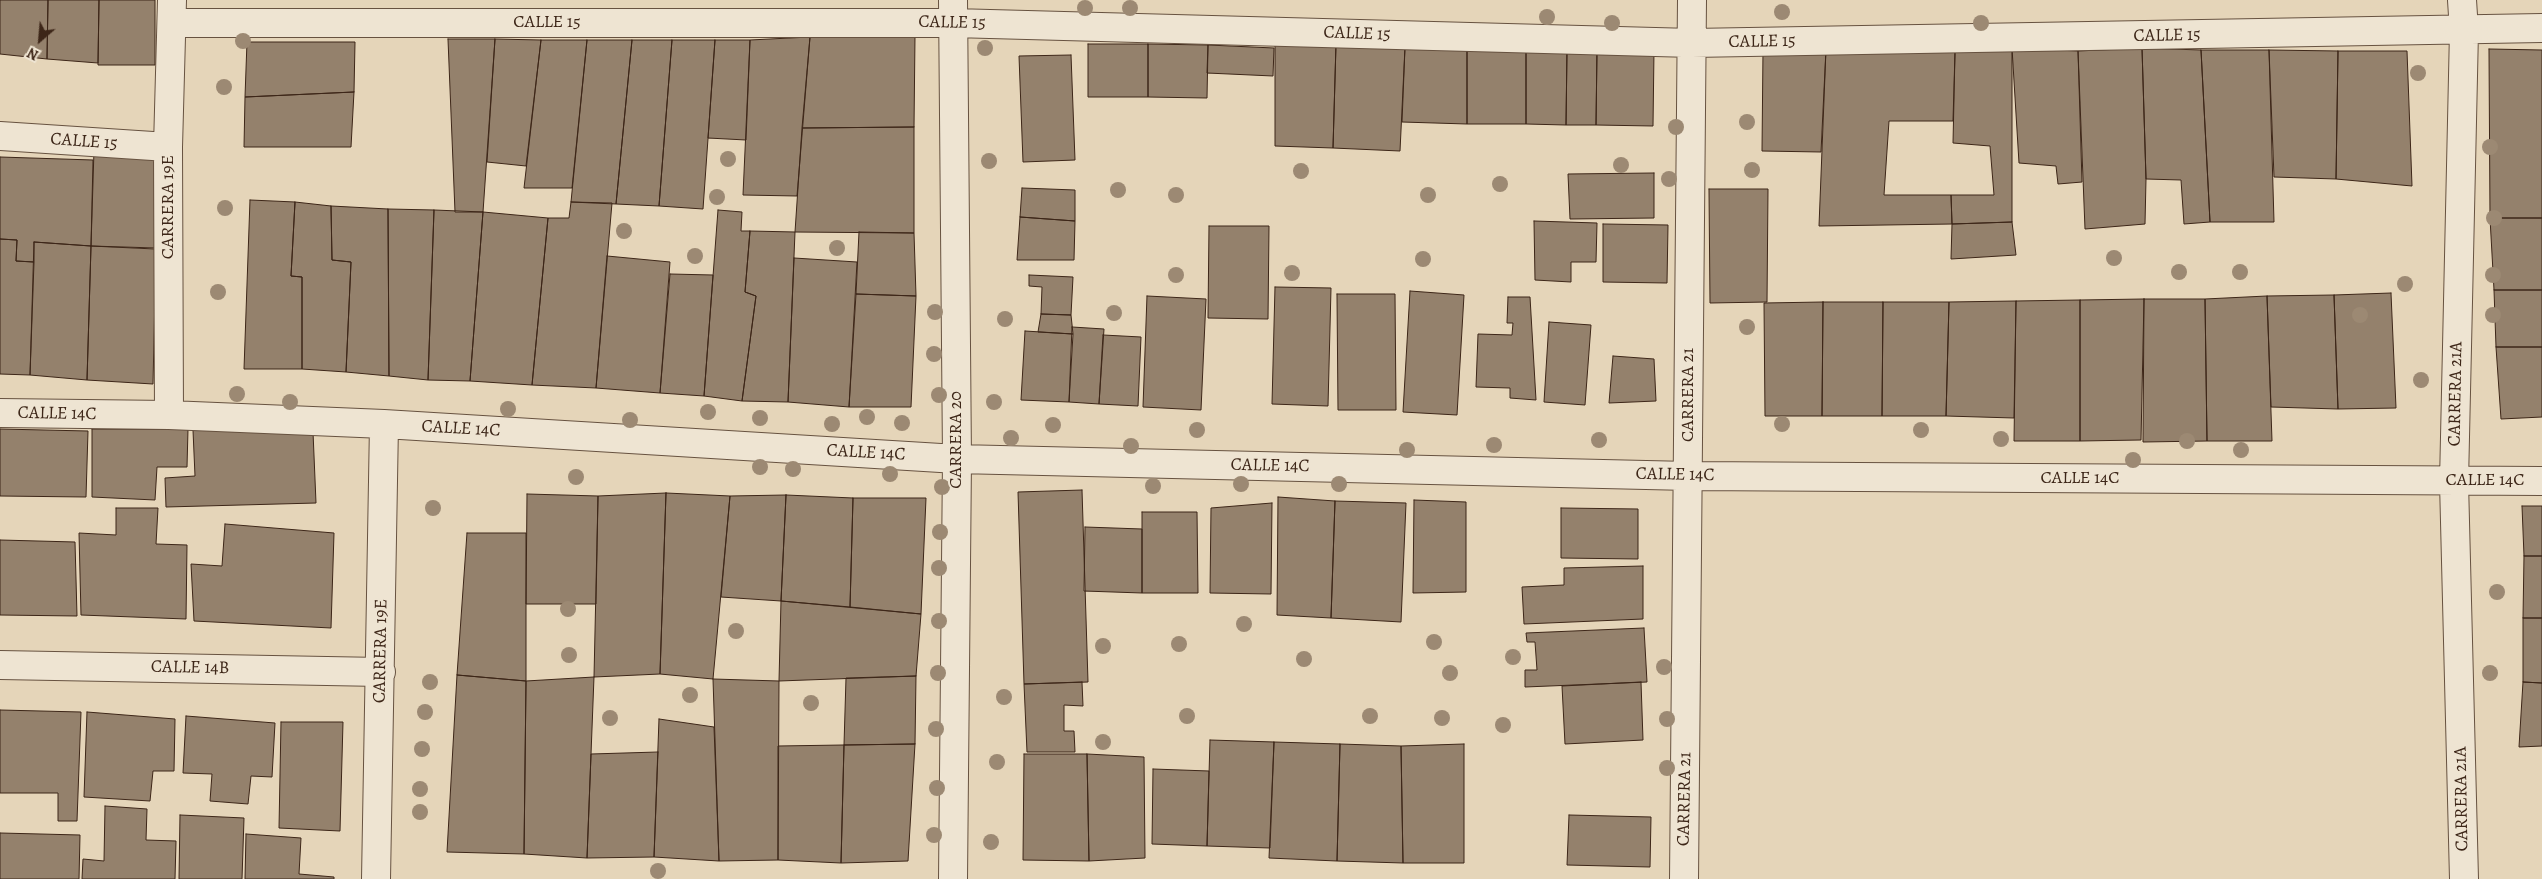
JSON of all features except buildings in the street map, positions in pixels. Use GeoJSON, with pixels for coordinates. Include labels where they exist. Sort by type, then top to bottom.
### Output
{"type":"FeatureCollection","features":[{"type":"Feature","properties":{"kind":"street","name":"CARRERA 21"},"geometry":{"type":"LineString","coordinates":[[1684,879],[1692,0]]}},
{"type":"Feature","properties":{"kind":"street","name":"CARRERA 21A"},"geometry":{"type":"LineString","coordinates":[[2462,0],[2464,31],[2454,482],[2464,879]]}},
{"type":"Feature","properties":{"kind":"street","name":"CALLE 15"},"geometry":{"type":"LineString","coordinates":[[172,12],[953,11],[1692,43],[2464,31],[2542,28]]}},
{"type":"Feature","properties":{"kind":"street","name":"CARRERA 20"},"geometry":{"type":"LineString","coordinates":[[953,11],[957,459],[953,879]]}},
{"type":"Feature","properties":{"kind":"street","name":"CARRERA 19E"},"geometry":{"type":"LineString","coordinates":[[169,415],[168,147],[172,12]]}},
{"type":"Feature","properties":{"kind":"street","name":"CALLE 15"},"geometry":{"type":"LineString","coordinates":[[0,136],[168,147]]}},
{"type":"Feature","properties":{"kind":"street","name":"CALLE 14C"},"geometry":{"type":"LineString","coordinates":[[0,413],[169,415],[384,424],[957,459],[1689,476],[2454,482],[2542,481]]}},
{"type":"Feature","properties":{"kind":"street","name":"CARRERA 19E"},"geometry":{"type":"LineString","coordinates":[[376,879],[384,424]]}},
{"type":"Feature","properties":{"kind":"street","name":"CALLE 14B"},"geometry":{"type":"LineString","coordinates":[[0,665],[381,672]]}}]}
